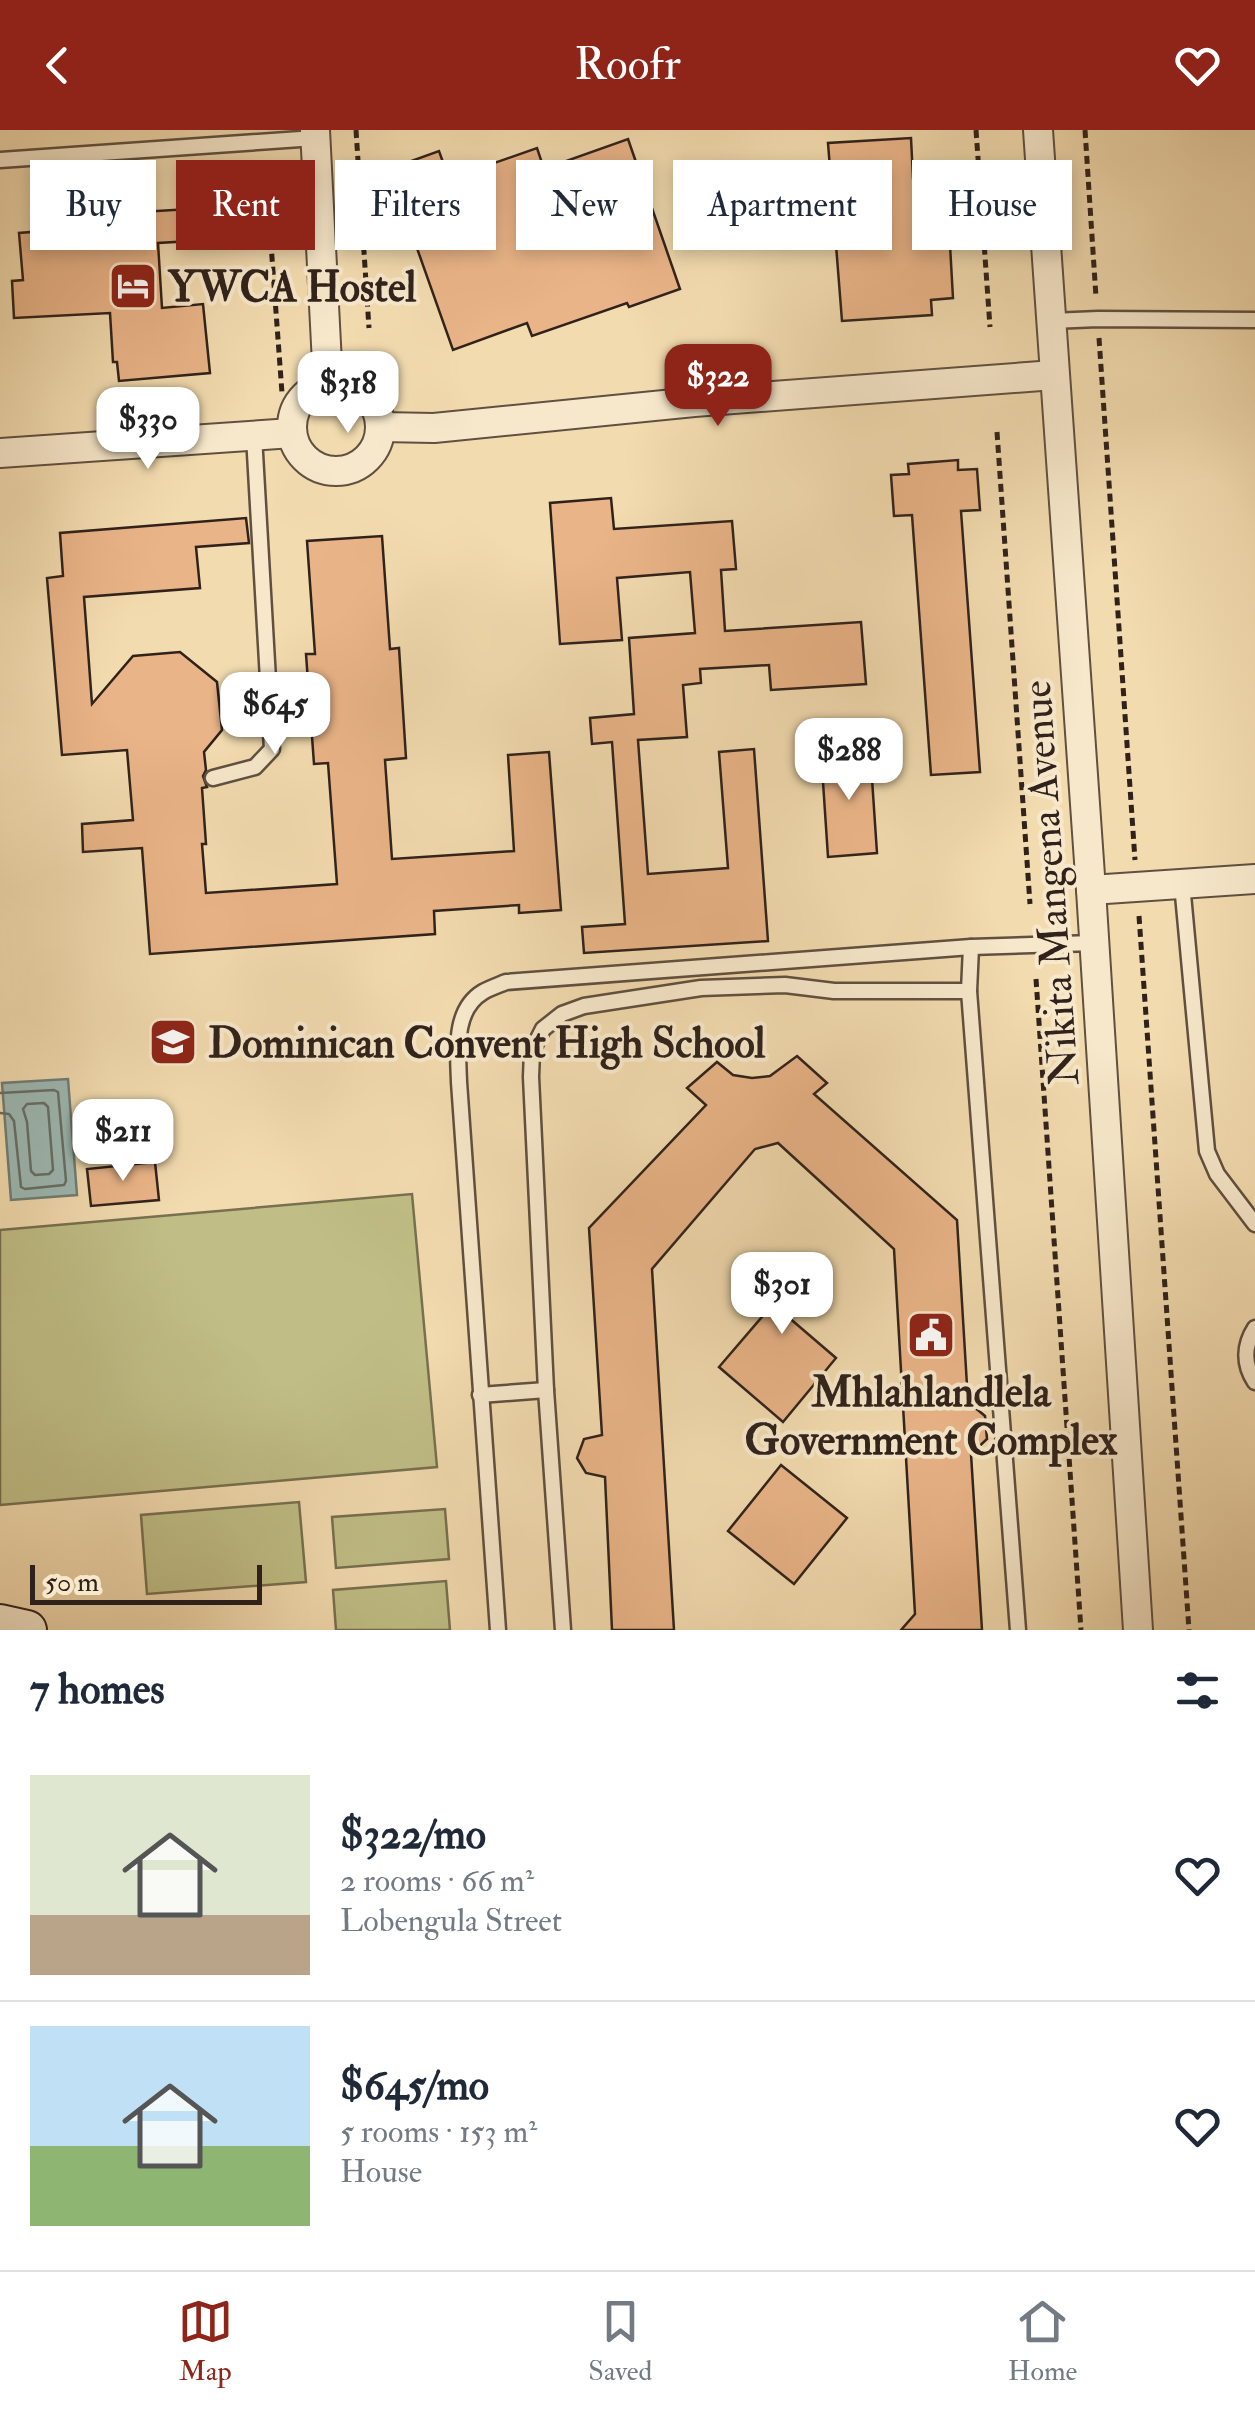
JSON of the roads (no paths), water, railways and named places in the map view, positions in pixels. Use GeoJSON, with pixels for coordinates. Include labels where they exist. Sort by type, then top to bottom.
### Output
{"type":"FeatureCollection","features":[{"type":"Feature","properties":{"kind":"street","name":"Nikita Mangena Avenue"},"geometry":{"type":"LineString","coordinates":[[1038,130],[1138,1630]]}},
{"type":"Feature","properties":{"kind":"street"},"geometry":{"type":"LineString","coordinates":[[315,134],[328,383]]}},
{"type":"Feature","properties":{"kind":"street"},"geometry":{"type":"LineString","coordinates":[[380,427],[434,428],[694,402],[1054,374]]}},
{"type":"Feature","properties":{"kind":"street"},"geometry":{"type":"LineString","coordinates":[[328,383],[347,384],[364,393],[376,408],[380,427],[377,446],[365,461],[348,470],[329,472],[312,465],[298,451],[292,433],[292,416],[300,401],[312,389],[328,383]]}},
{"type":"Feature","properties":{"kind":"street"},"geometry":{"type":"LineString","coordinates":[[0,453],[292,433]]}},
{"type":"Feature","properties":{"kind":"street"},"geometry":{"type":"LineString","coordinates":[[1091,890],[1255,879]]}},
{"type":"Feature","properties":{"kind":"street"},"geometry":{"type":"LineString","coordinates":[[0,1624],[27,1630]]}},
{"type":"Feature","properties":{"kind":"lane"},"geometry":{"type":"LineString","coordinates":[[0,160],[264,142],[315,134]]}},
{"type":"Feature","properties":{"kind":"lane"},"geometry":{"type":"LineString","coordinates":[[1052,322],[1098,318],[1255,320]]}},
{"type":"Feature","properties":{"kind":"lane"},"geometry":{"type":"LineString","coordinates":[[213,778],[255,767],[272,749],[254,436]]}},
{"type":"Feature","properties":{"kind":"lane"},"geometry":{"type":"LineString","coordinates":[[1182,884],[1207,1151],[1217,1174],[1255,1224]]}},
{"type":"Feature","properties":{"kind":"lane"},"geometry":{"type":"LineString","coordinates":[[498,1630],[458,1044],[464,1010],[482,992],[506,982],[971,948],[1093,943]]}},
{"type":"Feature","properties":{"kind":"lane"},"geometry":{"type":"LineString","coordinates":[[971,948],[969,991],[1018,1630]]}},
{"type":"Feature","properties":{"kind":"lane"},"geometry":{"type":"LineString","coordinates":[[564,1630],[546,1390],[531,1077],[532,1051],[543,1029],[562,1014],[584,1006],[701,988],[785,985],[834,991],[969,991]]}},
{"type":"Feature","properties":{"kind":"lane"},"geometry":{"type":"LineString","coordinates":[[1255,1328],[1246,1346],[1246,1361],[1255,1382]]}},
{"type":"Feature","properties":{"kind":"lane"},"geometry":{"type":"LineString","coordinates":[[480,1395],[546,1390]]}},
{"type":"Feature","properties":{"kind":"water"},"geometry":{"type":"Polygon","coordinates":[[[68,1079],[77,1195],[11,1200],[2,1083],[68,1079]]]}},
{"type":"Feature","properties":{"kind":"place","name":"YWCA Hostel"},"geometry":{"type":"Point","coordinates":[133,286]}},
{"type":"Feature","properties":{"kind":"place","name":"Dominican Convent High School"},"geometry":{"type":"Point","coordinates":[173,1042]}},
{"type":"Feature","properties":{"kind":"place","name":"Mhlahlandlela Government Complex"},"geometry":{"type":"Point","coordinates":[931,1335]}}]}
